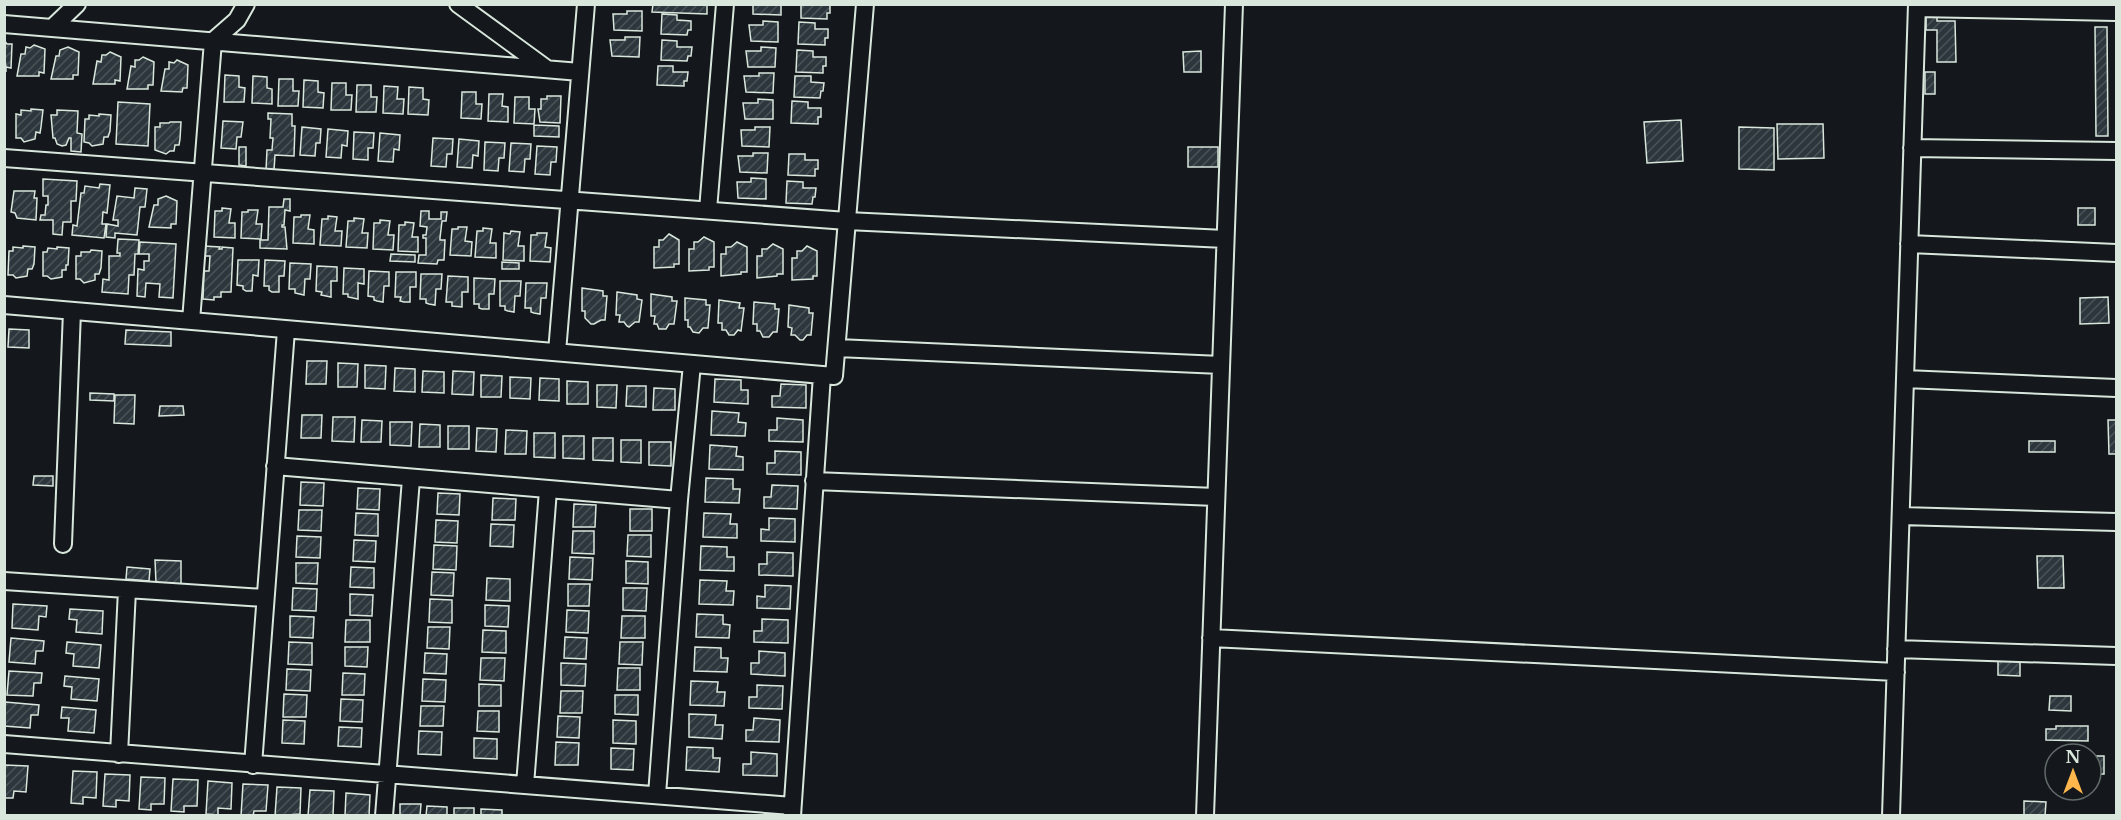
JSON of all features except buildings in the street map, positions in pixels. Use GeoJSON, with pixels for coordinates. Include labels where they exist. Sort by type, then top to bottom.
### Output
{"type":"FeatureCollection","features":[{"type":"Feature","properties":{"kind":"street"},"geometry":{"type":"LineString","coordinates":[[52,28],[77,4]]}},
{"type":"Feature","properties":{"kind":"street"},"geometry":{"type":"LineString","coordinates":[[191,321],[213,41],[237,20],[246,4]]}},
{"type":"Feature","properties":{"kind":"street"},"geometry":{"type":"LineString","coordinates":[[459,4],[547,69]]}},
{"type":"Feature","properties":{"kind":"street"},"geometry":{"type":"LineString","coordinates":[[557,352],[586,4]]}},
{"type":"Feature","properties":{"kind":"street"},"geometry":{"type":"LineString","coordinates":[[708,210],[725,4]]}},
{"type":"Feature","properties":{"kind":"street"},"geometry":{"type":"LineString","coordinates":[[4,305],[834,376],[865,4]]}},
{"type":"Feature","properties":{"kind":"street"},"geometry":{"type":"LineString","coordinates":[[1205,816],[1234,4]]}},
{"type":"Feature","properties":{"kind":"street"},"geometry":{"type":"LineString","coordinates":[[1891,816],[1917,6],[2116,12]]}},
{"type":"Feature","properties":{"kind":"street"},"geometry":{"type":"LineString","coordinates":[[4,24],[580,72]]}},
{"type":"Feature","properties":{"kind":"street"},"geometry":{"type":"LineString","coordinates":[[1912,148],[2116,151]]}},
{"type":"Feature","properties":{"kind":"street"},"geometry":{"type":"LineString","coordinates":[[4,158],[847,221],[1226,239]]}},
{"type":"Feature","properties":{"kind":"street"},"geometry":{"type":"LineString","coordinates":[[1909,244],[2116,253]]}},
{"type":"Feature","properties":{"kind":"street"},"geometry":{"type":"LineString","coordinates":[[63,544],[72,311]]}},
{"type":"Feature","properties":{"kind":"street"},"geometry":{"type":"LineString","coordinates":[[252,765],[286,330]]}},
{"type":"Feature","properties":{"kind":"street"},"geometry":{"type":"LineString","coordinates":[[837,348],[1221,365]]}},
{"type":"Feature","properties":{"kind":"street"},"geometry":{"type":"LineString","coordinates":[[657,795],[692,364]]}},
{"type":"Feature","properties":{"kind":"street"},"geometry":{"type":"LineString","coordinates":[[4,744],[657,795],[792,811],[822,375]]}},
{"type":"Feature","properties":{"kind":"street"},"geometry":{"type":"LineString","coordinates":[[1905,378],[2116,388]]}},
{"type":"Feature","properties":{"kind":"street"},"geometry":{"type":"LineString","coordinates":[[275,466],[680,500]]}},
{"type":"Feature","properties":{"kind":"street"},"geometry":{"type":"LineString","coordinates":[[384,816],[411,478]]}},
{"type":"Feature","properties":{"kind":"street"},"geometry":{"type":"LineString","coordinates":[[814,482],[1216,497]]}},
{"type":"Feature","properties":{"kind":"street"},"geometry":{"type":"LineString","coordinates":[[525,785],[548,490]]}},
{"type":"Feature","properties":{"kind":"street"},"geometry":{"type":"LineString","coordinates":[[1900,516],[2116,522]]}},
{"type":"Feature","properties":{"kind":"street"},"geometry":{"type":"LineString","coordinates":[[4,581],[264,598]]}},
{"type":"Feature","properties":{"kind":"street"},"geometry":{"type":"LineString","coordinates":[[119,754],[127,590]]}},
{"type":"Feature","properties":{"kind":"street"},"geometry":{"type":"LineString","coordinates":[[1211,638],[1896,672]]}},
{"type":"Feature","properties":{"kind":"street"},"geometry":{"type":"LineString","coordinates":[[1896,649],[2116,656]]}}]}
